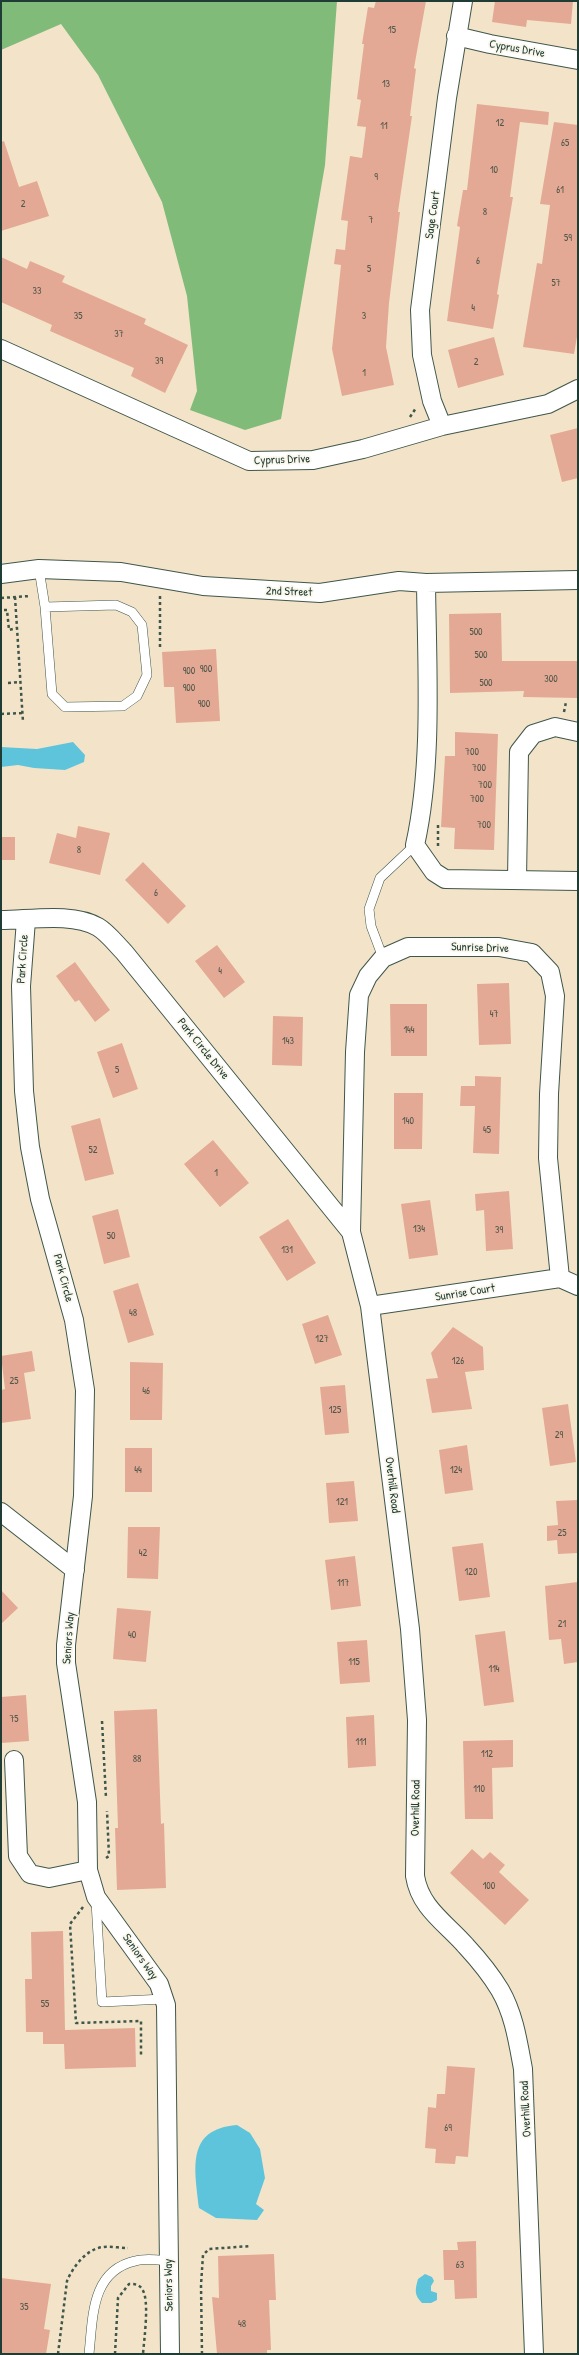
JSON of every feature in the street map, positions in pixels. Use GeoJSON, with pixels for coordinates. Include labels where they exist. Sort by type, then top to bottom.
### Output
{"type":"FeatureCollection","features":[{"type":"Feature","properties":{"kind":"street","name":"Sage Court"},"geometry":{"type":"LineString","coordinates":[[442,426],[432,400],[422,355],[420,310],[456,36],[463,1]]}},
{"type":"Feature","properties":{"kind":"street","name":"Cyprus Drive"},"geometry":{"type":"LineString","coordinates":[[456,36],[490,44],[578,60]]}},
{"type":"Feature","properties":{"kind":"street","name":"Cyprus Drive"},"geometry":{"type":"LineString","coordinates":[[1,349],[249,461],[313,460],[371,447],[442,426],[548,404],[578,389]]}},
{"type":"Feature","properties":{"kind":"street","name":"2nd Street"},"geometry":{"type":"LineString","coordinates":[[1,574],[38,569],[121,572],[203,586],[320,593],[399,580],[426,583],[578,580]]}},
{"type":"Feature","properties":{"kind":"street"},"geometry":{"type":"LineString","coordinates":[[426,583],[427,702],[423,803],[415,845],[434,872],[445,879],[578,881]]}},
{"type":"Feature","properties":{"kind":"street"},"geometry":{"type":"LineString","coordinates":[[517,880],[519,752],[533,734],[555,727],[578,732]]}},
{"type":"Feature","properties":{"kind":"street","name":"Park Circle Drive"},"geometry":{"type":"LineString","coordinates":[[26,920],[45,918],[82,920],[105,932],[124,952],[351,1232]]}},
{"type":"Feature","properties":{"kind":"street","name":"Park Circle"},"geometry":{"type":"LineString","coordinates":[[1,920],[26,920],[21,986],[24,1091],[30,1147],[40,1199],[72,1314],[85,1390],[83,1496],[75,1570]]}},
{"type":"Feature","properties":{"kind":"street","name":"Sunrise Drive"},"geometry":{"type":"LineString","coordinates":[[351,1232],[355,1052],[359,995],[368,976],[383,958],[408,947],[499,946],[532,953],[550,972],[555,996],[549,1094],[548,1158],[560,1278]]}},
{"type":"Feature","properties":{"kind":"street","name":"Overhill Road"},"geometry":{"type":"LineString","coordinates":[[351,1232],[370,1306],[410,1637],[417,1720],[415,1876],[417,1890],[430,1911],[466,1946],[500,1990],[514,2024],[523,2069],[534,2354]]}},
{"type":"Feature","properties":{"kind":"street"},"geometry":{"type":"LineString","coordinates":[[560,1278],[578,1286]]}},
{"type":"Feature","properties":{"kind":"street","name":"Sunrise Court"},"geometry":{"type":"LineString","coordinates":[[370,1306],[560,1278]]}},
{"type":"Feature","properties":{"kind":"street"},"geometry":{"type":"LineString","coordinates":[[1,1512],[75,1570]]}},
{"type":"Feature","properties":{"kind":"street","name":"Seniors Way"},"geometry":{"type":"LineString","coordinates":[[75,1570],[66,1663],[87,1802],[87,1899],[159,1984],[164,1999],[170,2354]]}},
{"type":"Feature","properties":{"kind":"street"},"geometry":{"type":"LineString","coordinates":[[14,1760],[18,1856],[30,1874],[50,1878],[88,1870]]}},
{"type":"Feature","properties":{"kind":"lane"},"geometry":{"type":"LineString","coordinates":[[38,569],[45,607],[52,694],[65,707],[123,706],[137,696],[147,676],[142,625],[132,612],[116,605],[45,607]]}},
{"type":"Feature","properties":{"kind":"lane"},"geometry":{"type":"LineString","coordinates":[[383,958],[370,926],[369,909],[380,878],[415,845]]}},
{"type":"Feature","properties":{"kind":"lane"},"geometry":{"type":"LineString","coordinates":[[87,1899],[102,2002],[164,1999]]}},
{"type":"Feature","properties":{"kind":"lane"},"geometry":{"type":"LineString","coordinates":[[89,2354],[94,2309],[100,2286],[118,2266],[137,2260],[169,2261]]}},
{"type":"Feature","properties":{"kind":"path"},"geometry":{"type":"LineString","coordinates":[[405,420],[410,416],[417,405]]}},
{"type":"Feature","properties":{"kind":"path"},"geometry":{"type":"LineString","coordinates":[[160,589],[160,647]]}},
{"type":"Feature","properties":{"kind":"path"},"geometry":{"type":"LineString","coordinates":[[1,598],[31,596]]}},
{"type":"Feature","properties":{"kind":"path"},"geometry":{"type":"LineString","coordinates":[[15,597],[23,722]]}},
{"type":"Feature","properties":{"kind":"path"},"geometry":{"type":"LineString","coordinates":[[4,610],[7,610],[9,630],[17,628]]}},
{"type":"Feature","properties":{"kind":"path"},"geometry":{"type":"LineString","coordinates":[[8,683],[20,682]]}},
{"type":"Feature","properties":{"kind":"path"},"geometry":{"type":"LineString","coordinates":[[560,713],[564,714],[566,702]]}},
{"type":"Feature","properties":{"kind":"path"},"geometry":{"type":"LineString","coordinates":[[1,714],[22,713]]}},
{"type":"Feature","properties":{"kind":"path"},"geometry":{"type":"LineString","coordinates":[[438,822],[439,850]]}},
{"type":"Feature","properties":{"kind":"path"},"geometry":{"type":"LineString","coordinates":[[87,1899],[70,1924],[76,2023],[140,2021],[142,2056]]}},
{"type":"Feature","properties":{"kind":"path"},"geometry":{"type":"LineString","coordinates":[[202,2354],[201,2285],[203,2255],[209,2249],[251,2246]]}},
{"type":"Feature","properties":{"kind":"path"},"geometry":{"type":"LineString","coordinates":[[58,2354],[67,2281],[71,2272],[86,2254],[102,2247],[133,2248]]}},
{"type":"Feature","properties":{"kind":"path"},"geometry":{"type":"LineString","coordinates":[[115,2354],[118,2298],[129,2284],[137,2284],[143,2290],[146,2299],[143,2354]]}},
{"type":"Feature","properties":{"kind":"green space"},"geometry":{"type":"Polygon","coordinates":[[[1,1],[337,1],[325,165],[281,419],[245,430],[190,410],[197,391],[187,296],[162,202],[98,75],[61,24],[1,50],[1,1]]]}},
{"type":"Feature","properties":{"kind":"water"},"geometry":{"type":"Polygon","coordinates":[[[73,742],[85,755],[84,762],[65,770],[34,768],[18,765],[1,767],[1,747],[37,749],[73,742]]]}},
{"type":"Feature","properties":{"kind":"water"},"geometry":{"type":"Polygon","coordinates":[[[237,2125],[250,2133],[260,2149],[265,2178],[256,2204],[264,2210],[257,2220],[216,2218],[199,2208],[196,2166],[197,2154],[201,2143],[209,2134],[220,2128],[237,2125]]]}},
{"type":"Feature","properties":{"kind":"water"},"geometry":{"type":"Polygon","coordinates":[[[425,2274],[432,2277],[434,2281],[431,2286],[431,2291],[437,2293],[437,2300],[431,2303],[422,2303],[416,2292],[418,2279],[425,2274]]]}},
{"type":"Feature","properties":{"kind":"building"},"geometry":{"type":"Polygon","coordinates":[[[376,1],[426,1],[414,68],[416,69],[410,116],[412,116],[398,212],[400,212],[389,303],[386,347],[394,385],[342,396],[332,349],[341,265],[334,264],[336,249],[345,250],[348,221],[341,220],[350,156],[362,158],[366,127],[357,126],[361,100],[357,99],[364,44],[362,44],[368,7],[374,8],[376,1]]]}},
{"type":"Feature","properties":{"kind":"building"},"geometry":{"type":"Polygon","coordinates":[[[495,1],[573,1],[571,24],[527,20],[526,27],[492,22],[495,1]]]}},
{"type":"Feature","properties":{"kind":"building"},"geometry":{"type":"Polygon","coordinates":[[[477,104],[549,112],[548,125],[520,122],[510,197],[513,197],[497,294],[499,295],[493,329],[447,321],[460,227],[457,226],[463,190],[467,190],[477,104]]]}},
{"type":"Feature","properties":{"kind":"building"},"geometry":{"type":"Polygon","coordinates":[[[554,122],[578,125],[578,331],[574,354],[523,347],[537,263],[542,264],[550,205],[540,204],[554,122]]]}},
{"type":"Feature","properties":{"kind":"building"},"geometry":{"type":"Polygon","coordinates":[[[4,141],[19,187],[37,181],[49,216],[1,231],[1,142],[4,141]]]}},
{"type":"Feature","properties":{"kind":"building"},"geometry":{"type":"Polygon","coordinates":[[[1,257],[27,269],[30,261],[65,276],[62,282],[146,319],[144,324],[188,345],[165,393],[131,376],[134,368],[50,331],[52,325],[1,302],[1,257]]]}},
{"type":"Feature","properties":{"kind":"building"},"geometry":{"type":"Polygon","coordinates":[[[494,337],[504,375],[458,388],[448,350],[494,337]]]}},
{"type":"Feature","properties":{"kind":"building"},"geometry":{"type":"Polygon","coordinates":[[[578,428],[578,478],[562,482],[550,435],[578,428]]]}},
{"type":"Feature","properties":{"kind":"building"},"geometry":{"type":"Polygon","coordinates":[[[501,613],[502,661],[578,661],[578,698],[523,697],[524,691],[450,693],[449,614],[501,613]]]}},
{"type":"Feature","properties":{"kind":"building"},"geometry":{"type":"Polygon","coordinates":[[[216,649],[220,721],[176,723],[174,687],[164,687],[162,652],[216,649]]]}},
{"type":"Feature","properties":{"kind":"building"},"geometry":{"type":"Polygon","coordinates":[[[455,732],[498,734],[494,850],[454,849],[455,828],[441,827],[445,756],[455,756],[455,732]]]}},
{"type":"Feature","properties":{"kind":"building"},"geometry":{"type":"Polygon","coordinates":[[[78,826],[110,833],[100,875],[49,863],[57,833],[76,838],[78,826]]]}},
{"type":"Feature","properties":{"kind":"building"},"geometry":{"type":"Polygon","coordinates":[[[1,837],[15,837],[15,860],[1,860],[1,837]]]}},
{"type":"Feature","properties":{"kind":"building"},"geometry":{"type":"Polygon","coordinates":[[[143,862],[186,906],[168,924],[125,880],[143,862]]]}},
{"type":"Feature","properties":{"kind":"building"},"geometry":{"type":"Polygon","coordinates":[[[217,945],[245,982],[224,998],[195,961],[217,945]]]}},
{"type":"Feature","properties":{"kind":"building"},"geometry":{"type":"Polygon","coordinates":[[[75,962],[110,1010],[95,1022],[79,1000],[75,1002],[56,976],[75,962]]]}},
{"type":"Feature","properties":{"kind":"building"},"geometry":{"type":"Polygon","coordinates":[[[509,983],[511,1044],[479,1045],[477,984],[509,983]]]}},
{"type":"Feature","properties":{"kind":"building"},"geometry":{"type":"Polygon","coordinates":[[[390,1004],[427,1004],[427,1056],[391,1056],[390,1004]]]}},
{"type":"Feature","properties":{"kind":"building"},"geometry":{"type":"Polygon","coordinates":[[[273,1016],[303,1017],[302,1066],[272,1065],[273,1016]]]}},
{"type":"Feature","properties":{"kind":"building"},"geometry":{"type":"Polygon","coordinates":[[[122,1043],[138,1089],[113,1098],[97,1052],[122,1043]]]}},
{"type":"Feature","properties":{"kind":"building"},"geometry":{"type":"Polygon","coordinates":[[[475,1076],[501,1077],[499,1154],[473,1153],[475,1106],[460,1106],[461,1086],[475,1086],[475,1076]]]}},
{"type":"Feature","properties":{"kind":"building"},"geometry":{"type":"Polygon","coordinates":[[[394,1093],[423,1093],[422,1149],[394,1149],[394,1093]]]}},
{"type":"Feature","properties":{"kind":"building"},"geometry":{"type":"Polygon","coordinates":[[[100,1118],[114,1174],[85,1181],[71,1126],[100,1118]]]}},
{"type":"Feature","properties":{"kind":"building"},"geometry":{"type":"Polygon","coordinates":[[[213,1140],[249,1183],[220,1207],[184,1164],[213,1140]]]}},
{"type":"Feature","properties":{"kind":"building"},"geometry":{"type":"Polygon","coordinates":[[[509,1191],[513,1249],[486,1251],[484,1210],[476,1211],[475,1194],[509,1191]]]}},
{"type":"Feature","properties":{"kind":"building"},"geometry":{"type":"Polygon","coordinates":[[[430,1200],[438,1255],[409,1259],[401,1204],[430,1200]]]}},
{"type":"Feature","properties":{"kind":"building"},"geometry":{"type":"Polygon","coordinates":[[[118,1209],[130,1257],[104,1264],[92,1216],[118,1209]]]}},
{"type":"Feature","properties":{"kind":"building"},"geometry":{"type":"Polygon","coordinates":[[[288,1219],[316,1263],[287,1281],[259,1237],[288,1219]]]}},
{"type":"Feature","properties":{"kind":"building"},"geometry":{"type":"Polygon","coordinates":[[[138,1283],[154,1335],[128,1343],[113,1291],[138,1283]]]}},
{"type":"Feature","properties":{"kind":"building"},"geometry":{"type":"Polygon","coordinates":[[[328,1315],[342,1355],[315,1364],[302,1324],[328,1315]]]}},
{"type":"Feature","properties":{"kind":"building"},"geometry":{"type":"Polygon","coordinates":[[[453,1327],[483,1347],[484,1370],[465,1372],[472,1409],[432,1413],[426,1379],[438,1378],[431,1353],[453,1327]]]}},
{"type":"Feature","properties":{"kind":"building"},"geometry":{"type":"Polygon","coordinates":[[[32,1351],[35,1371],[24,1373],[31,1419],[1,1423],[1,1390],[5,1389],[1,1356],[32,1351]]]}},
{"type":"Feature","properties":{"kind":"building"},"geometry":{"type":"Polygon","coordinates":[[[130,1362],[163,1363],[162,1420],[130,1420],[130,1362]]]}},
{"type":"Feature","properties":{"kind":"building"},"geometry":{"type":"Polygon","coordinates":[[[345,1385],[349,1433],[325,1435],[320,1387],[345,1385]]]}},
{"type":"Feature","properties":{"kind":"building"},"geometry":{"type":"Polygon","coordinates":[[[568,1404],[576,1462],[550,1466],[542,1408],[568,1404]]]}},
{"type":"Feature","properties":{"kind":"building"},"geometry":{"type":"Polygon","coordinates":[[[467,1445],[473,1490],[445,1494],[439,1450],[467,1445]]]}},
{"type":"Feature","properties":{"kind":"building"},"geometry":{"type":"Polygon","coordinates":[[[125,1448],[152,1448],[152,1492],[125,1492],[125,1448]]]}},
{"type":"Feature","properties":{"kind":"building"},"geometry":{"type":"Polygon","coordinates":[[[354,1481],[358,1521],[329,1523],[326,1483],[354,1481]]]}},
{"type":"Feature","properties":{"kind":"building"},"geometry":{"type":"Polygon","coordinates":[[[578,1500],[578,1553],[558,1554],[557,1540],[547,1541],[547,1526],[558,1525],[556,1501],[578,1500]]]}},
{"type":"Feature","properties":{"kind":"building"},"geometry":{"type":"Polygon","coordinates":[[[128,1527],[160,1527],[158,1579],[127,1578],[128,1527]]]}},
{"type":"Feature","properties":{"kind":"building"},"geometry":{"type":"Polygon","coordinates":[[[483,1543],[490,1597],[459,1601],[452,1547],[483,1543]]]}},
{"type":"Feature","properties":{"kind":"building"},"geometry":{"type":"Polygon","coordinates":[[[355,1556],[361,1606],[331,1610],[325,1560],[355,1556]]]}},
{"type":"Feature","properties":{"kind":"building"},"geometry":{"type":"Polygon","coordinates":[[[578,1582],[578,1662],[564,1664],[561,1639],[549,1640],[545,1586],[578,1582]]]}},
{"type":"Feature","properties":{"kind":"building"},"geometry":{"type":"Polygon","coordinates":[[[1,1590],[18,1608],[1,1624],[1,1590]]]}},
{"type":"Feature","properties":{"kind":"building"},"geometry":{"type":"Polygon","coordinates":[[[117,1608],[151,1611],[146,1662],[113,1659],[117,1608]]]}},
{"type":"Feature","properties":{"kind":"building"},"geometry":{"type":"Polygon","coordinates":[[[505,1631],[514,1702],[484,1706],[475,1635],[505,1631]]]}},
{"type":"Feature","properties":{"kind":"building"},"geometry":{"type":"Polygon","coordinates":[[[367,1640],[370,1682],[340,1684],[337,1642],[367,1640]]]}},
{"type":"Feature","properties":{"kind":"building"},"geometry":{"type":"Polygon","coordinates":[[[26,1695],[29,1741],[1,1743],[1,1697],[26,1695]]]}},
{"type":"Feature","properties":{"kind":"building"},"geometry":{"type":"Polygon","coordinates":[[[157,1709],[161,1824],[164,1823],[166,1888],[117,1890],[115,1828],[118,1828],[114,1711],[157,1709]]]}},
{"type":"Feature","properties":{"kind":"building"},"geometry":{"type":"Polygon","coordinates":[[[374,1715],[376,1766],[348,1768],[346,1717],[374,1715]]]}},
{"type":"Feature","properties":{"kind":"building"},"geometry":{"type":"Polygon","coordinates":[[[513,1740],[513,1767],[492,1768],[493,1819],[465,1819],[463,1741],[513,1740]]]}},
{"type":"Feature","properties":{"kind":"building"},"geometry":{"type":"Polygon","coordinates":[[[472,1849],[483,1859],[490,1852],[505,1865],[499,1872],[529,1900],[505,1925],[450,1873],[472,1849]]]}},
{"type":"Feature","properties":{"kind":"building"},"geometry":{"type":"Polygon","coordinates":[[[63,1931],[65,2030],[135,2028],[136,2067],[65,2069],[64,2044],[43,2044],[43,2032],[26,2032],[25,1979],[32,1979],[31,1932],[63,1931]]]}},
{"type":"Feature","properties":{"kind":"building"},"geometry":{"type":"Polygon","coordinates":[[[447,2066],[475,2068],[468,2157],[456,2156],[455,2164],[435,2163],[436,2149],[425,2148],[428,2107],[436,2108],[437,2094],[445,2094],[447,2066]]]}},
{"type":"Feature","properties":{"kind":"building"},"geometry":{"type":"Polygon","coordinates":[[[476,2241],[477,2298],[455,2299],[454,2280],[444,2280],[443,2250],[458,2250],[457,2242],[476,2241]]]}},
{"type":"Feature","properties":{"kind":"building"},"geometry":{"type":"Polygon","coordinates":[[[274,2254],[276,2300],[269,2300],[271,2350],[267,2350],[267,2354],[217,2354],[212,2297],[219,2298],[218,2256],[274,2254]]]}},
{"type":"Feature","properties":{"kind":"building"},"geometry":{"type":"Polygon","coordinates":[[[1,2278],[51,2284],[44,2329],[50,2330],[46,2354],[1,2354],[1,2278]]]}}]}
